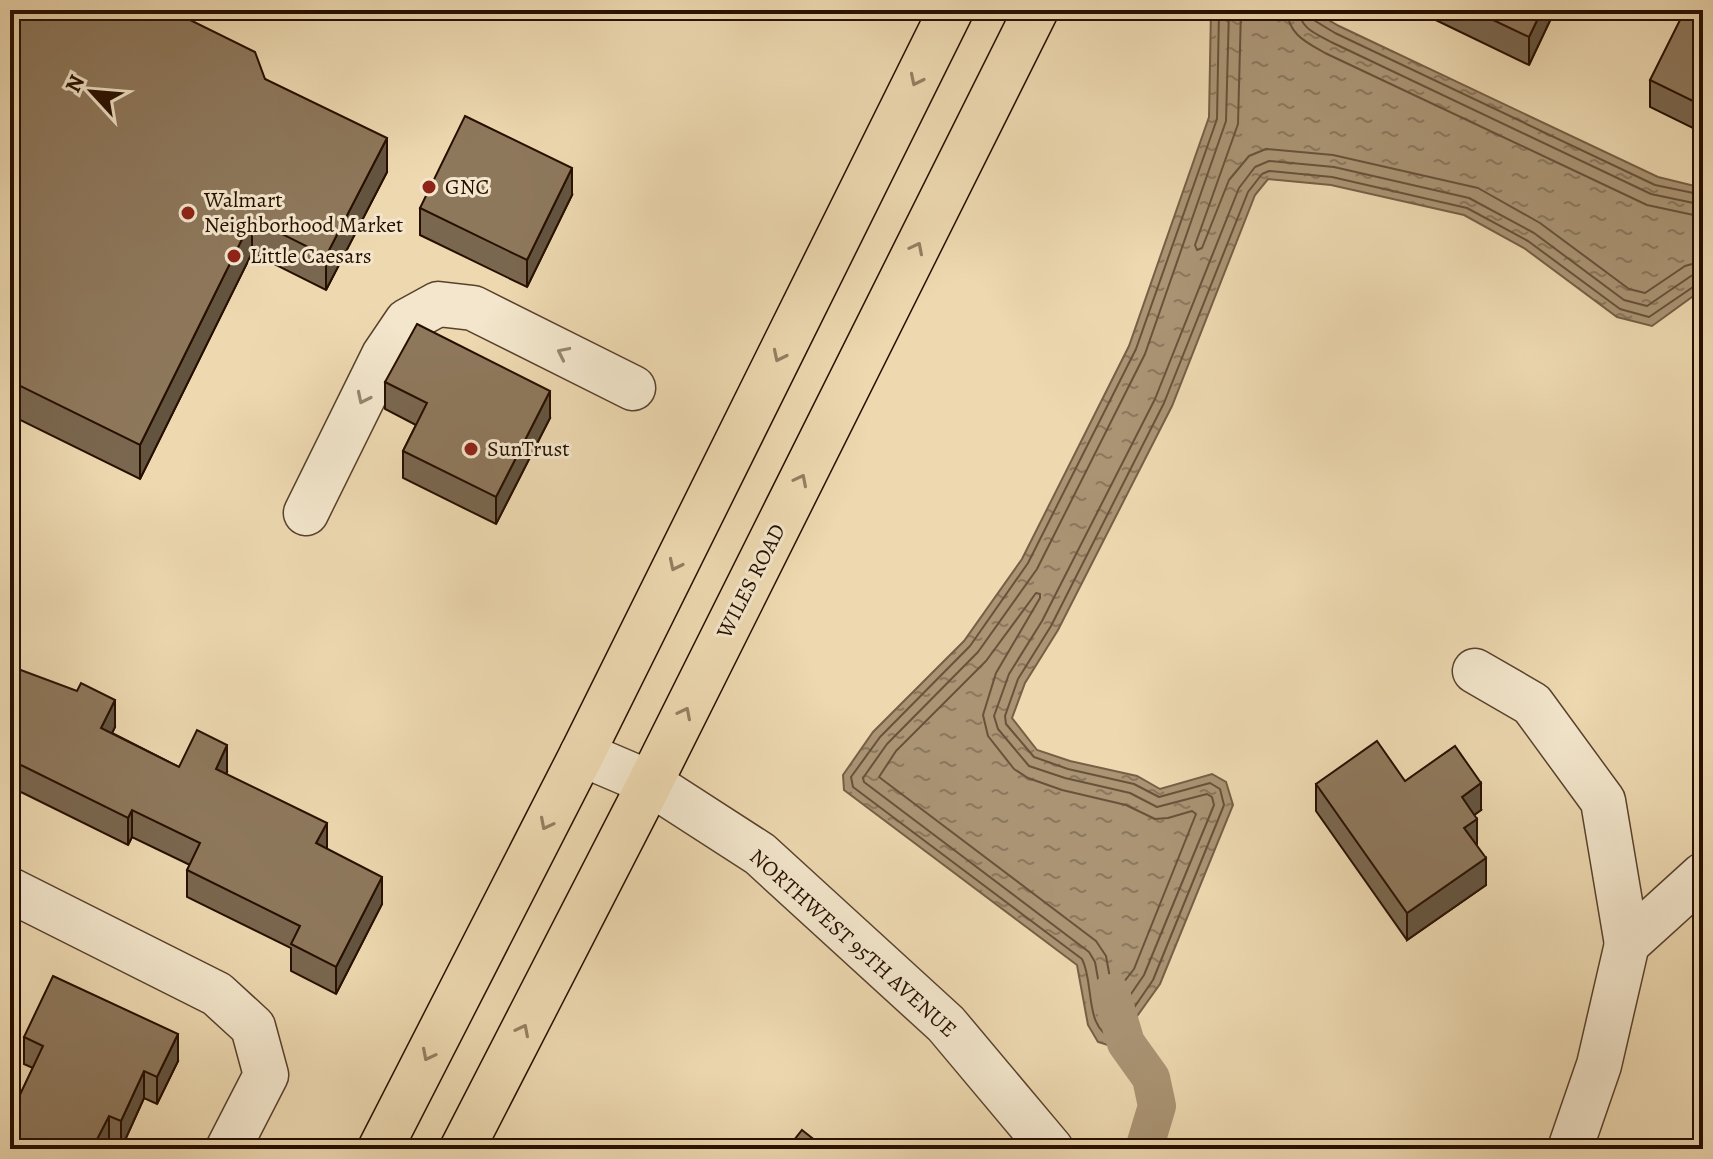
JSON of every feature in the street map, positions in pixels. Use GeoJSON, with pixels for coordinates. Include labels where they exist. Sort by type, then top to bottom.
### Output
{"type":"FeatureCollection","features":[{"type":"Feature","properties":{"kind":"main road"},"geometry":{"type":"LineString","coordinates":[[380,1149],[582,754],[951,10]]}},
{"type":"Feature","properties":{"kind":"main road","name":"WILES ROAD"},"geometry":{"type":"LineString","coordinates":[[462,1149],[650,783],[1036,10]]}},
{"type":"Feature","properties":{"kind":"street"},"geometry":{"type":"LineString","coordinates":[[306,513],[384,355],[407,321],[438,304],[473,308],[633,388]]}},
{"type":"Feature","properties":{"kind":"street"},"geometry":{"type":"LineString","coordinates":[[1475,671],[1532,704],[1603,801],[1627,944],[1599,1065],[1570,1149]]}},
{"type":"Feature","properties":{"kind":"street","name":"NORTHWEST 95TH AVENUE"},"geometry":{"type":"LineString","coordinates":[[582,754],[650,783],[760,854],[946,1024],[1051,1149]]}},
{"type":"Feature","properties":{"kind":"street"},"geometry":{"type":"LineString","coordinates":[[1627,944],[1703,875]]}},
{"type":"Feature","properties":{"kind":"street"},"geometry":{"type":"LineString","coordinates":[[10,890],[217,994],[253,1027],[266,1075],[228,1149]]}},
{"type":"Feature","properties":{"kind":"water"},"geometry":{"type":"Polygon","coordinates":[[[1211,10],[1311,10],[1658,177],[1703,188],[1703,289],[1652,326],[1617,317],[1524,248],[1464,215],[1331,185],[1268,179],[1255,195],[1172,406],[1058,630],[1025,683],[1012,718],[1037,750],[1137,776],[1160,789],[1212,774],[1226,782],[1233,805],[1160,984],[1135,1019],[1126,1043],[1117,1048],[1098,1042],[1088,1025],[1077,965],[844,790],[843,775],[873,732],[964,641],[1022,559],[1129,346],[1209,117],[1211,10]]]}},
{"type":"Feature","properties":{"kind":"building","name":"Walmart Neighborhood Market"},"geometry":{"type":"Polygon","coordinates":[[[10,10],[127,10],[134,13],[170,10],[255,52],[265,79],[387,138],[326,256],[252,219],[140,445],[10,381],[10,10]]]}},
{"type":"Feature","properties":{"kind":"building"},"geometry":{"type":"Polygon","coordinates":[[[1472,10],[1542,10],[1529,37],[1472,10]]]}},
{"type":"Feature","properties":{"kind":"building"},"geometry":{"type":"Polygon","coordinates":[[[1685,10],[1703,10],[1703,106],[1650,80],[1685,10]]]}},
{"type":"Feature","properties":{"kind":"building"},"geometry":{"type":"Polygon","coordinates":[[[465,116],[572,168],[527,260],[420,208],[465,116]]]}},
{"type":"Feature","properties":{"kind":"building"},"geometry":{"type":"Polygon","coordinates":[[[417,324],[550,391],[496,497],[403,451],[427,403],[385,382],[417,324]]]}},
{"type":"Feature","properties":{"kind":"building"},"geometry":{"type":"Polygon","coordinates":[[[10,666],[77,691],[81,683],[115,700],[101,728],[179,767],[197,730],[227,745],[216,769],[327,823],[316,843],[382,877],[336,967],[291,944],[300,926],[187,870],[200,843],[132,810],[128,818],[10,761],[10,666]]]}},
{"type":"Feature","properties":{"kind":"building"},"geometry":{"type":"Polygon","coordinates":[[[1377,741],[1405,781],[1455,746],[1481,783],[1462,797],[1477,819],[1464,828],[1486,858],[1407,913],[1316,784],[1377,741]]]}},
{"type":"Feature","properties":{"kind":"building"},"geometry":{"type":"Polygon","coordinates":[[[53,976],[178,1034],[157,1077],[144,1071],[121,1121],[109,1116],[92,1149],[10,1149],[10,1097],[17,1101],[43,1046],[24,1037],[53,976]]]}},
{"type":"Feature","properties":{"kind":"building"},"geometry":{"type":"Polygon","coordinates":[[[802,1130],[826,1149],[787,1149],[802,1130]]]}},
{"type":"Feature","properties":{"kind":"waterway"},"geometry":{"type":"LineString","coordinates":[[1111,993],[1126,1043],[1151,1078],[1157,1106],[1144,1149]]}},
{"type":"Feature","properties":{"kind":"place","name":"GNC"},"geometry":{"type":"Point","coordinates":[429,187]}},
{"type":"Feature","properties":{"kind":"place","name":"Walmart Neighborhood Market"},"geometry":{"type":"Point","coordinates":[188,213]}},
{"type":"Feature","properties":{"kind":"place","name":"Little Caesars"},"geometry":{"type":"Point","coordinates":[234,256]}},
{"type":"Feature","properties":{"kind":"place","name":"SunTrust"},"geometry":{"type":"Point","coordinates":[471,449]}}]}
